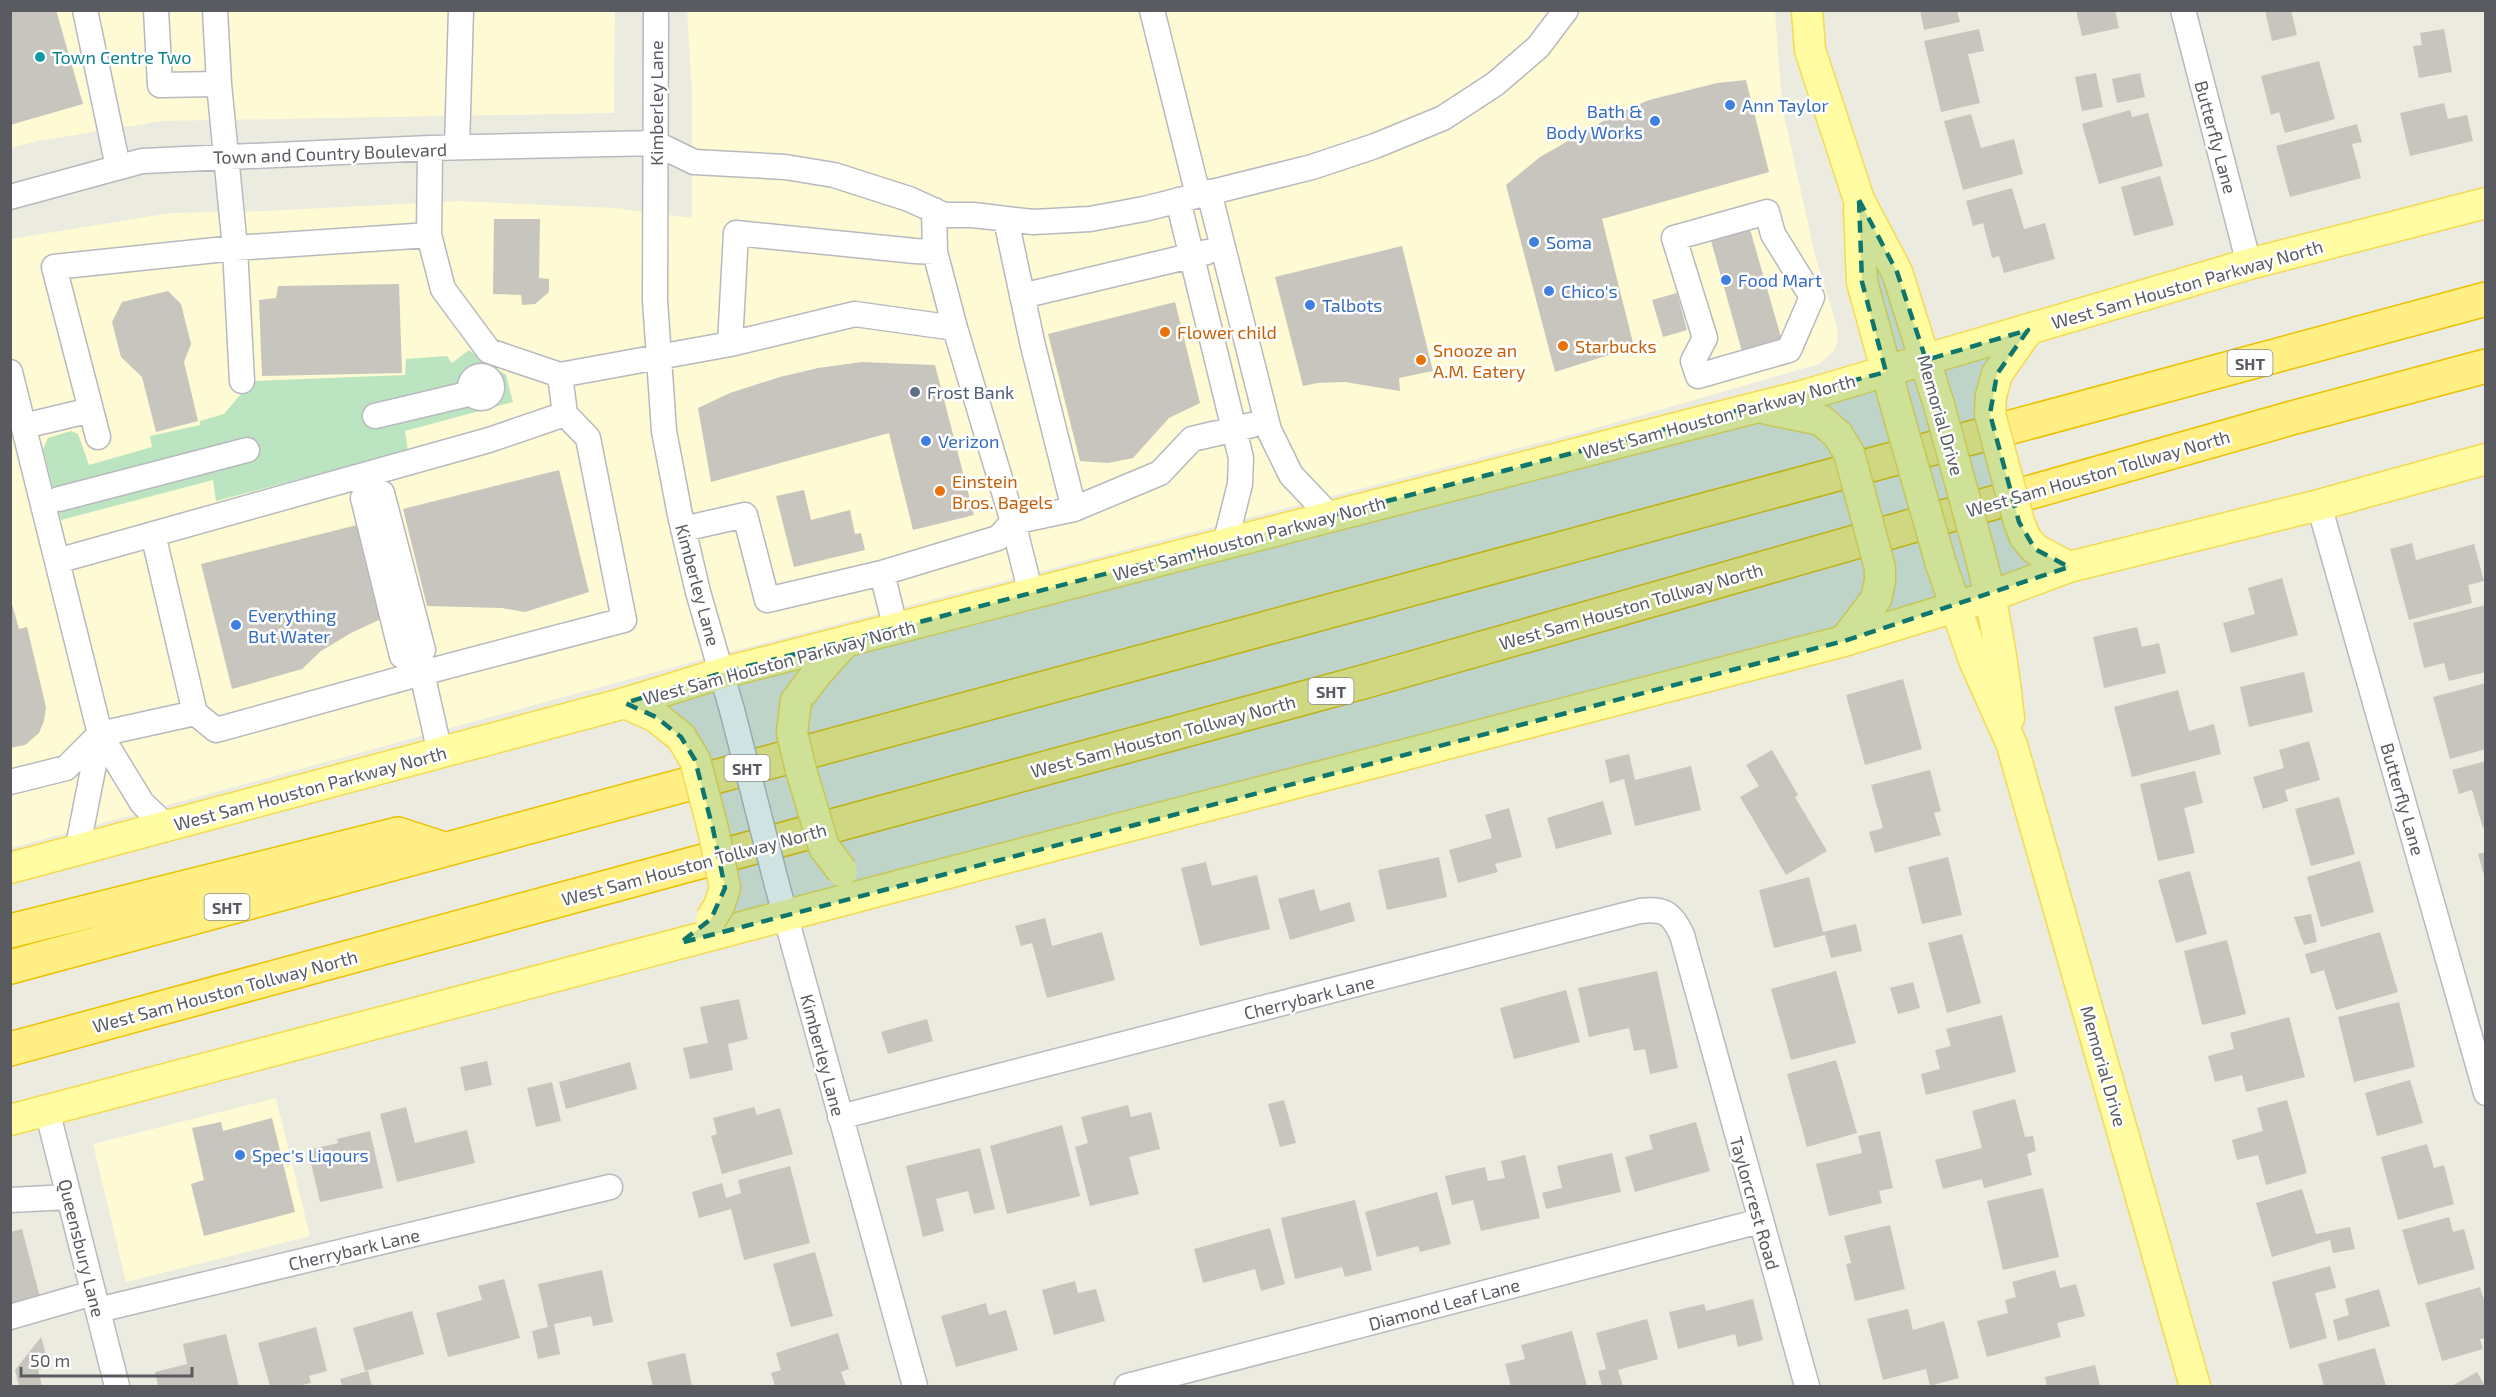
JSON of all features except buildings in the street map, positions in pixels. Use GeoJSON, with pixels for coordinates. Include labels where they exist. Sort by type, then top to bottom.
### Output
{"type":"FeatureCollection","features":[{"type":"Feature","properties":{"kind":"highway","name":"SHT"},"geometry":{"type":"LineString","coordinates":[[10,967],[2486,299]]}},
{"type":"Feature","properties":{"kind":"highway","name":"West Sam Houston Tollway North"},"geometry":{"type":"LineString","coordinates":[[10,1049],[1374,679],[2288,419],[2486,366]]}},
{"type":"Feature","properties":{"kind":"highway"},"geometry":{"type":"LineString","coordinates":[[10,931],[398,834],[444,849]]}},
{"type":"Feature","properties":{"kind":"highway"},"geometry":{"type":"LineString","coordinates":[[10,1059],[174,1005]]}},
{"type":"Feature","properties":{"kind":"main road","name":"Memorial Drive"},"geometry":{"type":"LineString","coordinates":[[1807,10],[1810,50],[1858,200],[1898,272],[1939,405],[1991,596],[2004,670],[2012,745]]}},
{"type":"Feature","properties":{"kind":"main road","name":"Memorial Drive"},"geometry":{"type":"LineString","coordinates":[[1858,200],[1862,282],[1886,372],[1955,607],[1974,660],[2012,745],[2195,1386]]}},
{"type":"Feature","properties":{"kind":"main road","name":"West Sam Houston Parkway North"},"geometry":{"type":"LineString","coordinates":[[10,868],[625,704],[722,674],[1760,408],[2249,264],[2486,203]]}},
{"type":"Feature","properties":{"kind":"main road"},"geometry":{"type":"LineString","coordinates":[[2028,330],[1998,374],[1991,396],[1990,414],[2025,537],[2035,549],[2069,567]]}},
{"type":"Feature","properties":{"kind":"main road"},"geometry":{"type":"LineString","coordinates":[[1760,408],[1821,420],[1838,435],[1850,453],[1880,568],[1880,581],[1876,598],[1844,641]]}},
{"type":"Feature","properties":{"kind":"main road"},"geometry":{"type":"LineString","coordinates":[[10,1120],[785,915],[1844,641],[1991,596],[2069,567],[2319,505],[2486,459]]}},
{"type":"Feature","properties":{"kind":"main road"},"geometry":{"type":"LineString","coordinates":[[844,643],[796,701],[792,733],[824,847],[842,871],[886,889]]}},
{"type":"Feature","properties":{"kind":"main road"},"geometry":{"type":"LineString","coordinates":[[625,704],[656,717],[681,737],[695,760],[713,829],[725,888],[719,906],[711,919],[680,943]]}},
{"type":"Feature","properties":{"kind":"street"},"geometry":{"type":"LineString","coordinates":[[85,10],[118,167]]}},
{"type":"Feature","properties":{"kind":"street"},"geometry":{"type":"LineString","coordinates":[[156,10],[160,85],[219,84]]}},
{"type":"Feature","properties":{"kind":"street"},"geometry":{"type":"LineString","coordinates":[[215,10],[219,84],[235,248],[242,381]]}},
{"type":"Feature","properties":{"kind":"street"},"geometry":{"type":"LineString","coordinates":[[457,147],[461,10]]}},
{"type":"Feature","properties":{"kind":"street","name":"Kimberley Lane"},"geometry":{"type":"LineString","coordinates":[[656,10],[655,300],[664,431],[698,592],[915,1386]]}},
{"type":"Feature","properties":{"kind":"street"},"geometry":{"type":"LineString","coordinates":[[1152,10],[1195,196],[1224,249],[1267,421],[1291,475],[1331,517]]}},
{"type":"Feature","properties":{"kind":"street"},"geometry":{"type":"LineString","coordinates":[[655,143],[694,162],[785,167],[834,175],[909,199],[944,215],[973,215],[1033,222],[1090,219],[1312,167],[1375,146],[1443,118],[1495,84],[1538,47],[1566,10]]}},
{"type":"Feature","properties":{"kind":"street","name":"Butterfly Lane"},"geometry":{"type":"LineString","coordinates":[[2183,10],[2249,264]]}},
{"type":"Feature","properties":{"kind":"street","name":"Town and Country Boulevard"},"geometry":{"type":"LineString","coordinates":[[10,197],[142,161],[457,147],[655,143]]}},
{"type":"Feature","properties":{"kind":"street"},"geometry":{"type":"LineString","coordinates":[[430,148],[429,235],[443,289],[489,351],[560,375],[730,344],[855,314],[955,328]]}},
{"type":"Feature","properties":{"kind":"street"},"geometry":{"type":"LineString","coordinates":[[1195,196],[1192,255],[1236,429],[1241,458],[1240,484],[1225,544]]}},
{"type":"Feature","properties":{"kind":"street"},"geometry":{"type":"LineString","coordinates":[[934,210],[935,252],[955,328],[1013,522],[1031,594]]}},
{"type":"Feature","properties":{"kind":"street"},"geometry":{"type":"LineString","coordinates":[[1767,212],[1773,234],[1812,297],[1799,330],[1789,350],[1698,376],[1693,361],[1704,338],[1674,238],[1767,212]]}},
{"type":"Feature","properties":{"kind":"street"},"geometry":{"type":"LineString","coordinates":[[1006,220],[1022,296],[1074,509]]}},
{"type":"Feature","properties":{"kind":"street"},"geometry":{"type":"LineString","coordinates":[[730,344],[736,233],[915,252],[935,252]]}},
{"type":"Feature","properties":{"kind":"street"},"geometry":{"type":"LineString","coordinates":[[98,437],[54,267],[235,248],[429,235]]}},
{"type":"Feature","properties":{"kind":"street"},"geometry":{"type":"LineString","coordinates":[[1022,296],[1224,249]]}},
{"type":"Feature","properties":{"kind":"street"},"geometry":{"type":"LineString","coordinates":[[10,372],[100,734],[142,803],[167,826]]}},
{"type":"Feature","properties":{"kind":"street"},"geometry":{"type":"LineString","coordinates":[[153,534],[195,713],[216,729],[624,620],[588,438],[565,414],[560,375]]}},
{"type":"Feature","properties":{"kind":"street"},"geometry":{"type":"LineString","coordinates":[[375,416],[492,386]]}},
{"type":"Feature","properties":{"kind":"street"},"geometry":{"type":"LineString","coordinates":[[24,426],[92,410]]}},
{"type":"Feature","properties":{"kind":"street"},"geometry":{"type":"LineString","coordinates":[[57,561],[489,441],[565,414]]}},
{"type":"Feature","properties":{"kind":"street"},"geometry":{"type":"LineString","coordinates":[[683,529],[745,515],[767,600],[882,573],[999,538],[1013,522],[1074,509],[1160,473],[1192,439],[1267,421]]}},
{"type":"Feature","properties":{"kind":"street"},"geometry":{"type":"LineString","coordinates":[[59,499],[247,450]]}},
{"type":"Feature","properties":{"kind":"street","name":"Butterfly Lane"},"geometry":{"type":"LineString","coordinates":[[2319,505],[2486,1093]]}},
{"type":"Feature","properties":{"kind":"street"},"geometry":{"type":"LineString","coordinates":[[380,524],[404,620]]}},
{"type":"Feature","properties":{"kind":"street"},"geometry":{"type":"LineString","coordinates":[[882,573],[896,630]]}},
{"type":"Feature","properties":{"kind":"street"},"geometry":{"type":"LineString","coordinates":[[422,673],[440,753]]}},
{"type":"Feature","properties":{"kind":"street"},"geometry":{"type":"LineString","coordinates":[[10,782],[66,768],[100,734],[195,713]]}},
{"type":"Feature","properties":{"kind":"street"},"geometry":{"type":"LineString","coordinates":[[77,851],[100,734]]}},
{"type":"Feature","properties":{"kind":"street","name":"Cherrybark Lane"},"geometry":{"type":"LineString","coordinates":[[840,1117],[1652,910],[1666,912],[1676,921],[1682,935],[1705,1020]]}},
{"type":"Feature","properties":{"kind":"street","name":"Taylorcrest Road"},"geometry":{"type":"LineString","coordinates":[[1705,1020],[1807,1386]]}},
{"type":"Feature","properties":{"kind":"street","name":"Queensbury Lane"},"geometry":{"type":"LineString","coordinates":[[47,1110],[117,1386]]}},
{"type":"Feature","properties":{"kind":"street","name":"Cherrybark Lane"},"geometry":{"type":"LineString","coordinates":[[10,1317],[96,1301],[610,1187]]}},
{"type":"Feature","properties":{"kind":"street"},"geometry":{"type":"LineString","coordinates":[[10,1200],[69,1197]]}},
{"type":"Feature","properties":{"kind":"street","name":"Diamond Leaf Lane"},"geometry":{"type":"LineString","coordinates":[[1127,1386],[1760,1221]]}},
{"type":"Feature","properties":{"kind":"highlighted area"},"geometry":{"type":"Polygon","coordinates":[[[1859,200],[1897,272],[1926,360],[2028,330],[1997,374],[1990,414],[2019,522],[2035,549],[2069,567],[1844,641],[680,943],[711,919],[725,888],[713,829],[695,760],[681,737],[656,717],[625,703],[722,673],[1886,372],[1862,282],[1859,200]]]}},
{"type":"Feature","properties":{"kind":"shaded area"},"geometry":{"type":"Polygon","coordinates":[[[11,11],[615,11],[614,113],[163,121],[38,141],[11,148],[11,11]]]}},
{"type":"Feature","properties":{"kind":"shaded area"},"geometry":{"type":"Polygon","coordinates":[[[687,11],[1775,11],[1782,106],[1815,255],[1838,330],[1837,343],[1834,351],[1819,364],[1600,427],[729,652],[11,848],[11,239],[170,213],[264,211],[461,201],[615,208],[692,218],[692,93],[687,11]]]}},
{"type":"Feature","properties":{"kind":"shaded area"},"geometry":{"type":"Polygon","coordinates":[[[276,1098],[310,1236],[126,1282],[93,1144],[276,1098]]]}},
{"type":"Feature","properties":{"kind":"green space"},"geometry":{"type":"Polygon","coordinates":[[[469,350],[506,375],[513,402],[405,431],[408,451],[216,501],[213,480],[61,520],[43,449],[48,438],[71,431],[78,434],[89,465],[152,447],[150,436],[200,425],[200,421],[224,414],[252,381],[405,375],[406,359],[447,356],[452,363],[469,350]]]}},
{"type":"Feature","properties":{"kind":"place","name":"Town Centre Two"},"geometry":{"type":"Point","coordinates":[40,57]}},
{"type":"Feature","properties":{"kind":"place","name":"Ann Taylor"},"geometry":{"type":"Point","coordinates":[1730,105]}},
{"type":"Feature","properties":{"kind":"place","name":"Bath & Body Works"},"geometry":{"type":"Point","coordinates":[1655,121]}},
{"type":"Feature","properties":{"kind":"place","name":"Soma"},"geometry":{"type":"Point","coordinates":[1534,242]}},
{"type":"Feature","properties":{"kind":"place","name":"Food Mart"},"geometry":{"type":"Point","coordinates":[1726,280]}},
{"type":"Feature","properties":{"kind":"place","name":"Chico's"},"geometry":{"type":"Point","coordinates":[1549,291]}},
{"type":"Feature","properties":{"kind":"place","name":"Talbots"},"geometry":{"type":"Point","coordinates":[1310,305]}},
{"type":"Feature","properties":{"kind":"place","name":"Flower child"},"geometry":{"type":"Point","coordinates":[1165,332]}},
{"type":"Feature","properties":{"kind":"place","name":"Starbucks"},"geometry":{"type":"Point","coordinates":[1563,346]}},
{"type":"Feature","properties":{"kind":"place","name":"Snooze an A.M. Eatery"},"geometry":{"type":"Point","coordinates":[1421,360]}},
{"type":"Feature","properties":{"kind":"place","name":"Frost Bank"},"geometry":{"type":"Point","coordinates":[915,392]}},
{"type":"Feature","properties":{"kind":"place","name":"Verizon"},"geometry":{"type":"Point","coordinates":[926,441]}},
{"type":"Feature","properties":{"kind":"place","name":"Einstein Bros. Bagels"},"geometry":{"type":"Point","coordinates":[940,491]}},
{"type":"Feature","properties":{"kind":"place","name":"Everything But Water"},"geometry":{"type":"Point","coordinates":[236,625]}},
{"type":"Feature","properties":{"kind":"place","name":"Spec's Liqours"},"geometry":{"type":"Point","coordinates":[240,1155]}}]}
